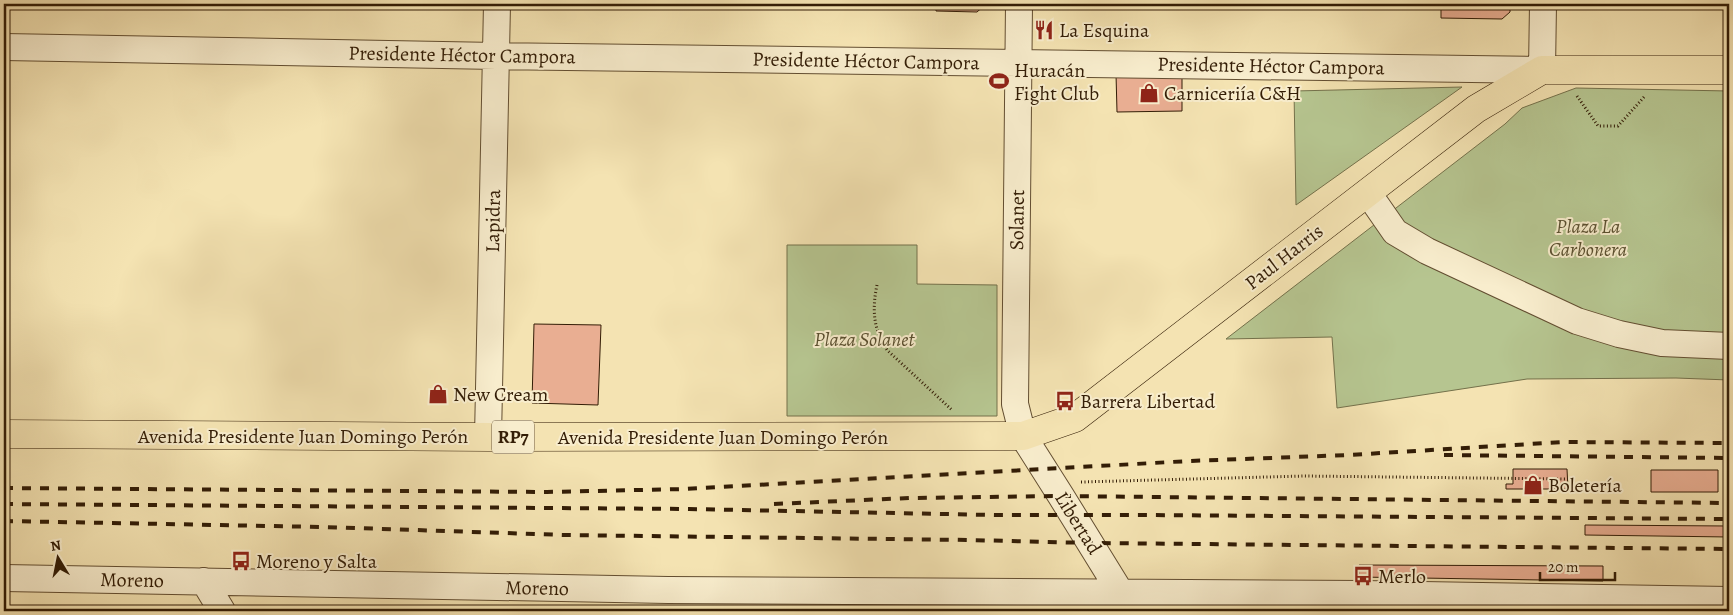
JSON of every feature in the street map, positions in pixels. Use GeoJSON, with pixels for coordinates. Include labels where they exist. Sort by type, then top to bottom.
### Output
{"type":"FeatureCollection","features":[{"type":"Feature","properties":{"kind":"main road","name":"Presidente Héctor Campora"},"geometry":{"type":"LineString","coordinates":[[1550,70],[1729,70]]}},
{"type":"Feature","properties":{"kind":"main road","name":"Paul Harris"},"geometry":{"type":"LineString","coordinates":[[1023,436],[1075,418],[1476,109],[1550,70]]}},
{"type":"Feature","properties":{"kind":"main road","name":"Avenida Presidente Juan Domingo Perón"},"geometry":{"type":"LineString","coordinates":[[4,434],[488,437],[1023,436]]}},
{"type":"Feature","properties":{"kind":"street","name":"Lapidra"},"geometry":{"type":"LineString","coordinates":[[488,437],[496,4]]}},
{"type":"Feature","properties":{"kind":"street","name":"Solanet"},"geometry":{"type":"LineString","coordinates":[[1019,4],[1015,404],[1023,436]]}},
{"type":"Feature","properties":{"kind":"street"},"geometry":{"type":"LineString","coordinates":[[1543,4],[1550,70]]}},
{"type":"Feature","properties":{"kind":"street","name":"Presidente Héctor Campora"},"geometry":{"type":"LineString","coordinates":[[4,47],[496,56],[1550,70]]}},
{"type":"Feature","properties":{"kind":"street"},"geometry":{"type":"LineString","coordinates":[[1368,193],[1395,232],[1427,251],[1577,322],[1619,334],[1662,343],[1729,346]]}},
{"type":"Feature","properties":{"kind":"street","name":"Libertad"},"geometry":{"type":"LineString","coordinates":[[1023,436],[1126,602]]}},
{"type":"Feature","properties":{"kind":"street","name":"Moreno"},"geometry":{"type":"LineString","coordinates":[[4,578],[204,581],[674,601],[1419,603],[1729,600]]}},
{"type":"Feature","properties":{"kind":"street"},"geometry":{"type":"LineString","coordinates":[[204,581],[222,611]]}},
{"type":"Feature","properties":{"kind":"path"},"geometry":{"type":"LineString","coordinates":[[1550,70],[1598,126],[1618,126],[1667,70]]}},
{"type":"Feature","properties":{"kind":"path"},"geometry":{"type":"LineString","coordinates":[[877,285],[873,316],[876,329],[887,350],[980,436]]}},
{"type":"Feature","properties":{"kind":"path"},"geometry":{"type":"LineString","coordinates":[[1053,483],[1304,476],[1567,479]]}},
{"type":"Feature","properties":{"kind":"green space"},"geometry":{"type":"Polygon","coordinates":[[[1462,87],[1296,205],[1294,91],[1462,87]]]}},
{"type":"Feature","properties":{"kind":"green space","name":"Plaza La Carbonera"},"geometry":{"type":"Polygon","coordinates":[[[1576,88],[1729,91],[1729,380],[1676,378],[1527,379],[1337,408],[1332,337],[1226,339],[1505,124],[1522,108],[1576,88]]]}},
{"type":"Feature","properties":{"kind":"green space","name":"Plaza Solanet"},"geometry":{"type":"Polygon","coordinates":[[[787,245],[917,245],[917,284],[997,285],[997,416],[787,416],[787,245]]]}},
{"type":"Feature","properties":{"kind":"building"},"geometry":{"type":"Polygon","coordinates":[[[936,4],[986,4],[977,12],[936,11],[936,4]]]}},
{"type":"Feature","properties":{"kind":"building"},"geometry":{"type":"Polygon","coordinates":[[[1441,4],[1510,4],[1510,12],[1502,19],[1441,18],[1441,4]]]}},
{"type":"Feature","properties":{"kind":"building","name":"Carniceriía C&H"},"geometry":{"type":"Polygon","coordinates":[[[1182,73],[1182,111],[1117,112],[1116,74],[1182,73]]]}},
{"type":"Feature","properties":{"kind":"building"},"geometry":{"type":"Polygon","coordinates":[[[534,324],[601,325],[598,405],[532,403],[534,324]]]}},
{"type":"Feature","properties":{"kind":"building"},"geometry":{"type":"Polygon","coordinates":[[[1513,469],[1567,469],[1568,489],[1506,489],[1506,484],[1513,484],[1513,469]]]}},
{"type":"Feature","properties":{"kind":"building"},"geometry":{"type":"Polygon","coordinates":[[[1651,470],[1718,470],[1718,492],[1651,492],[1651,470]]]}},
{"type":"Feature","properties":{"kind":"building"},"geometry":{"type":"Polygon","coordinates":[[[1585,525],[1729,526],[1729,537],[1585,535],[1585,525]]]}},
{"type":"Feature","properties":{"kind":"building"},"geometry":{"type":"Polygon","coordinates":[[[1359,565],[1603,566],[1603,581],[1359,577],[1359,565]]]}},
{"type":"Feature","properties":{"kind":"railway"},"geometry":{"type":"LineString","coordinates":[[4,488],[547,492],[685,489],[1189,461],[1349,455],[1563,442],[1729,443]]}},
{"type":"Feature","properties":{"kind":"railway"},"geometry":{"type":"LineString","coordinates":[[1444,455],[1729,458]]}},
{"type":"Feature","properties":{"kind":"railway"},"geometry":{"type":"LineString","coordinates":[[774,504],[909,498],[1061,496],[1729,503]]}},
{"type":"Feature","properties":{"kind":"railway"},"geometry":{"type":"LineString","coordinates":[[4,504],[689,509],[995,515],[1729,519]]}},
{"type":"Feature","properties":{"kind":"railway"},"geometry":{"type":"LineString","coordinates":[[4,521],[324,527],[565,535],[1090,543],[1729,549]]}},
{"type":"Feature","properties":{"kind":"place","name":"La Esquina"},"geometry":{"type":"Point","coordinates":[1044,30]}},
{"type":"Feature","properties":{"kind":"place","name":"Huracán Fight Club"},"geometry":{"type":"Point","coordinates":[999,81]}},
{"type":"Feature","properties":{"kind":"place","name":"Carniceriía C&H"},"geometry":{"type":"Point","coordinates":[1149,93]}},
{"type":"Feature","properties":{"kind":"place","name":"New Cream"},"geometry":{"type":"Point","coordinates":[438,394]}},
{"type":"Feature","properties":{"kind":"place","name":"Barrera Libertad"},"geometry":{"type":"Point","coordinates":[1065,401]}},
{"type":"Feature","properties":{"kind":"place","name":"Boletería"},"geometry":{"type":"Point","coordinates":[1533,485]}},
{"type":"Feature","properties":{"kind":"place","name":"Moreno y Salta"},"geometry":{"type":"Point","coordinates":[241,561]}},
{"type":"Feature","properties":{"kind":"place","name":"Merlo"},"geometry":{"type":"Point","coordinates":[1363,576]}}]}
